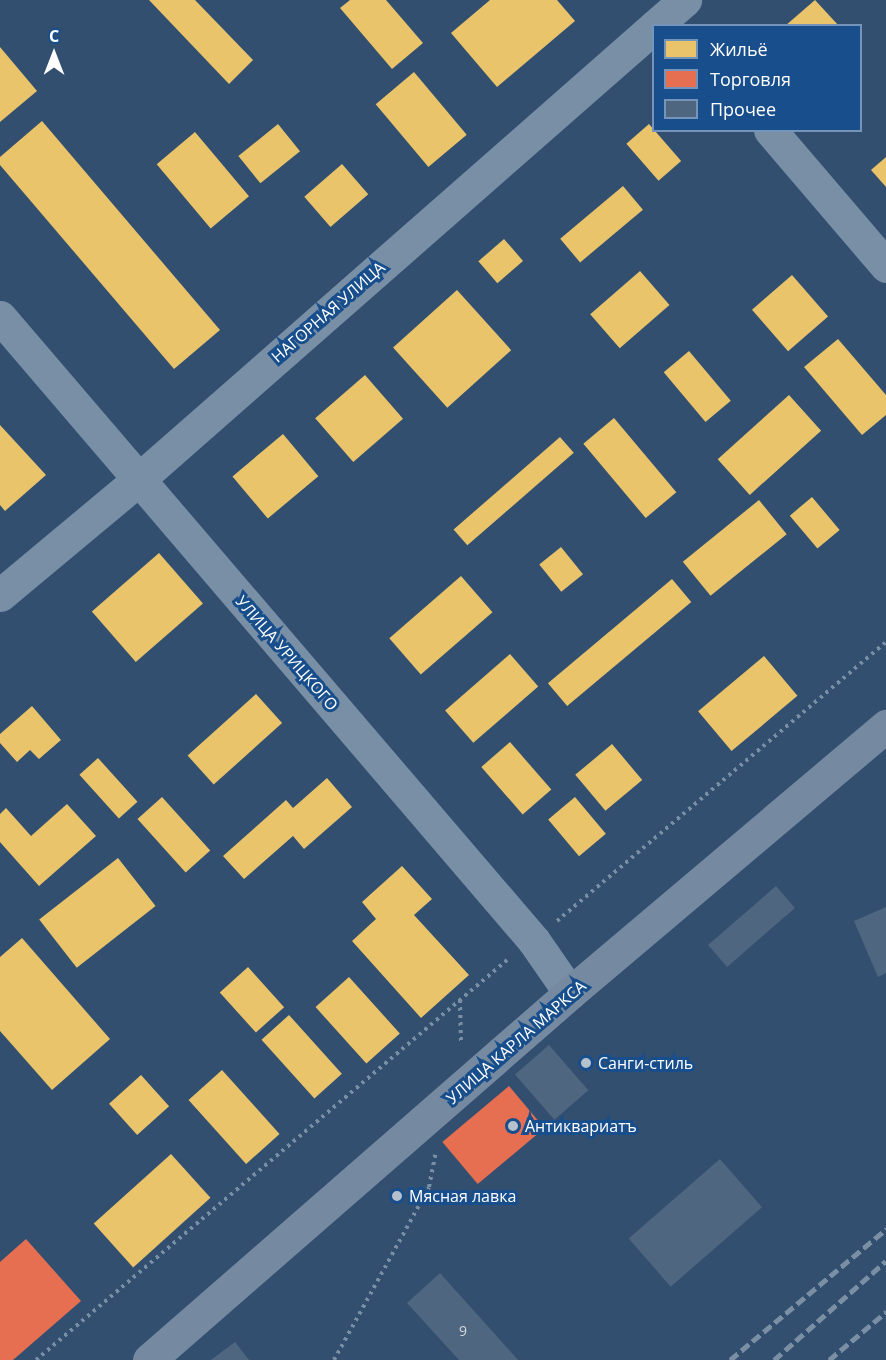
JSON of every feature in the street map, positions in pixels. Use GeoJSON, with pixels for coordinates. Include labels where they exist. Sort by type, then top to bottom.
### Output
{"type":"FeatureCollection","features":[{"type":"Feature","properties":{"kind":"street","name":"НАГОРНАЯ УЛИЦА"},"geometry":{"type":"LineString","coordinates":[[0,595],[138,480],[652,28]]}},
{"type":"Feature","properties":{"kind":"street"},"geometry":{"type":"LineString","coordinates":[[772,132],[886,266]]}},
{"type":"Feature","properties":{"kind":"street","name":"УЛИЦА УРИЦКОГО"},"geometry":{"type":"LineString","coordinates":[[0,317],[534,941],[570,993]]}},
{"type":"Feature","properties":{"kind":"street","name":"УЛИЦА КАРЛА МАРКСА"},"geometry":{"type":"LineString","coordinates":[[149,1360],[570,993],[886,726]]}},
{"type":"Feature","properties":{"kind":"path"},"geometry":{"type":"LineString","coordinates":[[36,1360],[506,960],[534,941],[886,642]]}},
{"type":"Feature","properties":{"kind":"path"},"geometry":{"type":"LineString","coordinates":[[334,1360],[429,1187],[436,1146]]}},
{"type":"Feature","properties":{"kind":"building: Жильё"},"geometry":{"type":"Polygon","coordinates":[[[149,0],[195,0],[253,60],[229,84],[149,0]]]}},
{"type":"Feature","properties":{"kind":"building: Жильё"},"geometry":{"type":"Polygon","coordinates":[[[350,0],[386,0],[423,43],[392,69],[340,8],[350,0]]]}},
{"type":"Feature","properties":{"kind":"building: Жильё"},"geometry":{"type":"Polygon","coordinates":[[[490,0],[557,0],[575,21],[497,87],[451,33],[490,0]]]}},
{"type":"Feature","properties":{"kind":"building: Жильё"},"geometry":{"type":"Polygon","coordinates":[[[815,0],[837,24],[787,24],[815,0]]]}},
{"type":"Feature","properties":{"kind":"building: Жильё"},"geometry":{"type":"Polygon","coordinates":[[[0,47],[37,91],[0,122],[0,47]]]}},
{"type":"Feature","properties":{"kind":"building: Жильё"},"geometry":{"type":"Polygon","coordinates":[[[414,72],[467,135],[428,167],[376,104],[414,72]]]}},
{"type":"Feature","properties":{"kind":"building: Жильё"},"geometry":{"type":"Polygon","coordinates":[[[42,121],[220,330],[174,369],[0,165],[0,157],[42,121]]]}},
{"type":"Feature","properties":{"kind":"building: Жильё"},"geometry":{"type":"Polygon","coordinates":[[[278,124],[300,151],[260,183],[238,156],[278,124]]]}},
{"type":"Feature","properties":{"kind":"building: Жильё"},"geometry":{"type":"Polygon","coordinates":[[[649,124],[652,132],[656,132],[681,161],[659,181],[626,144],[649,124]]]}},
{"type":"Feature","properties":{"kind":"building: Жильё"},"geometry":{"type":"Polygon","coordinates":[[[195,132],[249,196],[211,228],[157,164],[195,132]]]}},
{"type":"Feature","properties":{"kind":"building: Жильё"},"geometry":{"type":"Polygon","coordinates":[[[886,157],[886,187],[871,170],[886,157]]]}},
{"type":"Feature","properties":{"kind":"building: Жильё"},"geometry":{"type":"Polygon","coordinates":[[[342,164],[368,194],[331,227],[304,197],[342,164]]]}},
{"type":"Feature","properties":{"kind":"building: Жильё"},"geometry":{"type":"Polygon","coordinates":[[[623,186],[643,210],[580,262],[560,239],[623,186]]]}},
{"type":"Feature","properties":{"kind":"building: Жильё"},"geometry":{"type":"Polygon","coordinates":[[[504,239],[523,261],[497,283],[478,261],[504,239]]]}},
{"type":"Feature","properties":{"kind":"building: Жильё"},"geometry":{"type":"Polygon","coordinates":[[[640,271],[670,305],[620,348],[590,314],[640,271]]]}},
{"type":"Feature","properties":{"kind":"building: Жильё"},"geometry":{"type":"Polygon","coordinates":[[[792,275],[828,317],[788,351],[752,310],[792,275]]]}},
{"type":"Feature","properties":{"kind":"building: Жильё"},"geometry":{"type":"Polygon","coordinates":[[[457,290],[511,350],[447,408],[393,348],[457,290]]]}},
{"type":"Feature","properties":{"kind":"building: Жильё"},"geometry":{"type":"Polygon","coordinates":[[[838,339],[886,395],[886,415],[862,435],[804,367],[838,339]]]}},
{"type":"Feature","properties":{"kind":"building: Жильё"},"geometry":{"type":"Polygon","coordinates":[[[689,351],[731,401],[706,422],[664,372],[689,351]]]}},
{"type":"Feature","properties":{"kind":"building: Жильё"},"geometry":{"type":"Polygon","coordinates":[[[365,375],[403,419],[353,462],[315,418],[365,375]]]}},
{"type":"Feature","properties":{"kind":"building: Жильё"},"geometry":{"type":"Polygon","coordinates":[[[789,395],[821,431],[750,495],[718,459],[789,395]]]}},
{"type":"Feature","properties":{"kind":"building: Жильё"},"geometry":{"type":"Polygon","coordinates":[[[614,418],[676,492],[646,518],[583,444],[614,418]]]}},
{"type":"Feature","properties":{"kind":"building: Жильё"},"geometry":{"type":"Polygon","coordinates":[[[0,425],[46,475],[5,511],[0,505],[0,425]]]}},
{"type":"Feature","properties":{"kind":"building: Жильё"},"geometry":{"type":"Polygon","coordinates":[[[283,434],[318,476],[268,519],[232,476],[283,434]]]}},
{"type":"Feature","properties":{"kind":"building: Жильё"},"geometry":{"type":"Polygon","coordinates":[[[560,437],[574,453],[467,545],[454,530],[560,437]]]}},
{"type":"Feature","properties":{"kind":"building: Жильё"},"geometry":{"type":"Polygon","coordinates":[[[812,497],[840,530],[817,549],[790,516],[812,497]]]}},
{"type":"Feature","properties":{"kind":"building: Жильё"},"geometry":{"type":"Polygon","coordinates":[[[759,500],[787,534],[711,596],[683,562],[759,500]]]}},
{"type":"Feature","properties":{"kind":"building: Жильё"},"geometry":{"type":"Polygon","coordinates":[[[561,547],[583,574],[561,592],[539,565],[561,547]]]}},
{"type":"Feature","properties":{"kind":"building: Жильё"},"geometry":{"type":"Polygon","coordinates":[[[159,553],[203,604],[136,662],[92,611],[159,553]]]}},
{"type":"Feature","properties":{"kind":"building: Жильё"},"geometry":{"type":"Polygon","coordinates":[[[461,576],[492,612],[421,675],[389,638],[461,576]]]}},
{"type":"Feature","properties":{"kind":"building: Жильё"},"geometry":{"type":"Polygon","coordinates":[[[672,579],[691,602],[567,706],[548,683],[672,579]]]}},
{"type":"Feature","properties":{"kind":"building: Жильё"},"geometry":{"type":"Polygon","coordinates":[[[510,654],[538,686],[473,743],[445,710],[510,654]]]}},
{"type":"Feature","properties":{"kind":"building: Жильё"},"geometry":{"type":"Polygon","coordinates":[[[764,656],[797,696],[732,751],[698,711],[764,656]]]}},
{"type":"Feature","properties":{"kind":"building: Жильё"},"geometry":{"type":"Polygon","coordinates":[[[256,694],[282,723],[214,785],[188,756],[256,694]]]}},
{"type":"Feature","properties":{"kind":"building: Жильё"},"geometry":{"type":"Polygon","coordinates":[[[32,706],[61,740],[39,759],[30,750],[17,762],[0,743],[0,734],[32,706]]]}},
{"type":"Feature","properties":{"kind":"building: Жильё"},"geometry":{"type":"Polygon","coordinates":[[[510,742],[551,790],[523,814],[481,767],[510,742]]]}},
{"type":"Feature","properties":{"kind":"building: Жильё"},"geometry":{"type":"Polygon","coordinates":[[[612,744],[642,780],[605,811],[575,775],[612,744]]]}},
{"type":"Feature","properties":{"kind":"building: Жильё"},"geometry":{"type":"Polygon","coordinates":[[[98,758],[137,802],[119,819],[79,775],[98,758]]]}},
{"type":"Feature","properties":{"kind":"building: Жильё"},"geometry":{"type":"Polygon","coordinates":[[[327,778],[352,807],[304,849],[293,836],[244,879],[223,856],[286,800],[293,808],[327,778]]]}},
{"type":"Feature","properties":{"kind":"building: Жильё"},"geometry":{"type":"Polygon","coordinates":[[[162,797],[210,851],[186,873],[137,819],[162,797]]]}},
{"type":"Feature","properties":{"kind":"building: Жильё"},"geometry":{"type":"Polygon","coordinates":[[[575,797],[606,834],[579,856],[548,819],[575,797]]]}},
{"type":"Feature","properties":{"kind":"building: Жильё"},"geometry":{"type":"Polygon","coordinates":[[[67,804],[96,836],[39,886],[0,842],[0,814],[6,808],[31,836],[67,804]]]}},
{"type":"Feature","properties":{"kind":"building: Жильё"},"geometry":{"type":"Polygon","coordinates":[[[118,858],[156,906],[77,968],[39,920],[118,858]]]}},
{"type":"Feature","properties":{"kind":"building: Жильё"},"geometry":{"type":"Polygon","coordinates":[[[402,866],[432,899],[414,915],[469,975],[421,1018],[352,941],[376,919],[362,902],[402,866]]]}},
{"type":"Feature","properties":{"kind":"building: Жильё"},"geometry":{"type":"Polygon","coordinates":[[[22,938],[110,1039],[52,1090],[0,1031],[0,957],[22,938]]]}},
{"type":"Feature","properties":{"kind":"building: Жильё"},"geometry":{"type":"Polygon","coordinates":[[[248,967],[284,1007],[256,1033],[220,992],[248,967]]]}},
{"type":"Feature","properties":{"kind":"building: Жильё"},"geometry":{"type":"Polygon","coordinates":[[[349,977],[400,1033],[366,1064],[316,1007],[349,977]]]}},
{"type":"Feature","properties":{"kind":"building: Жильё"},"geometry":{"type":"Polygon","coordinates":[[[289,1015],[342,1074],[314,1098],[262,1040],[289,1015]]]}},
{"type":"Feature","properties":{"kind":"building: Жильё"},"geometry":{"type":"Polygon","coordinates":[[[222,1070],[280,1134],[246,1164],[189,1100],[222,1070]]]}},
{"type":"Feature","properties":{"kind":"building: Жильё"},"geometry":{"type":"Polygon","coordinates":[[[141,1075],[169,1106],[137,1135],[109,1104],[141,1075]]]}},
{"type":"Feature","properties":{"kind":"building: Жильё"},"geometry":{"type":"Polygon","coordinates":[[[171,1154],[210,1198],[133,1267],[94,1224],[171,1154]]]}},
{"type":"Feature","properties":{"kind":"building: Торговля"},"geometry":{"type":"Polygon","coordinates":[[[509,1086],[544,1128],[478,1184],[442,1142],[509,1086]]]}},
{"type":"Feature","properties":{"kind":"building: Торговля"},"geometry":{"type":"Polygon","coordinates":[[[26,1239],[81,1301],[13,1360],[0,1360],[0,1262],[26,1239]]]}},
{"type":"Feature","properties":{"kind":"building: Прочее"},"geometry":{"type":"Polygon","coordinates":[[[776,886],[795,908],[727,967],[708,945],[776,886]]]}},
{"type":"Feature","properties":{"kind":"building: Прочее"},"geometry":{"type":"Polygon","coordinates":[[[886,907],[886,973],[878,977],[854,921],[886,907]]]}},
{"type":"Feature","properties":{"kind":"building: Прочее"},"geometry":{"type":"Polygon","coordinates":[[[549,1045],[588,1090],[554,1120],[515,1075],[549,1045]]]}},
{"type":"Feature","properties":{"kind":"building: Прочее"},"geometry":{"type":"Polygon","coordinates":[[[720,1159],[762,1207],[671,1287],[629,1238],[720,1159]]]}},
{"type":"Feature","properties":{"kind":"building: Прочее"},"geometry":{"type":"Polygon","coordinates":[[[440,1273],[518,1360],[459,1360],[407,1303],[440,1273]]]}},
{"type":"Feature","properties":{"kind":"building: Прочее"},"geometry":{"type":"Polygon","coordinates":[[[235,1342],[249,1360],[211,1360],[235,1342]]]}},
{"type":"Feature","properties":{"kind":"railway"},"geometry":{"type":"LineString","coordinates":[[730,1360],[886,1229]]}},
{"type":"Feature","properties":{"kind":"railway"},"geometry":{"type":"LineString","coordinates":[[774,1360],[886,1261]]}},
{"type":"Feature","properties":{"kind":"railway"},"geometry":{"type":"LineString","coordinates":[[829,1360],[886,1312]]}},
{"type":"Feature","properties":{"kind":"place","name":"Санги-стиль"},"geometry":{"type":"Point","coordinates":[586,1063]}},
{"type":"Feature","properties":{"kind":"place","name":"Антиквариатъ"},"geometry":{"type":"Point","coordinates":[513,1126]}},
{"type":"Feature","properties":{"kind":"place","name":"Мясная лавка"},"geometry":{"type":"Point","coordinates":[397,1196]}}]}
